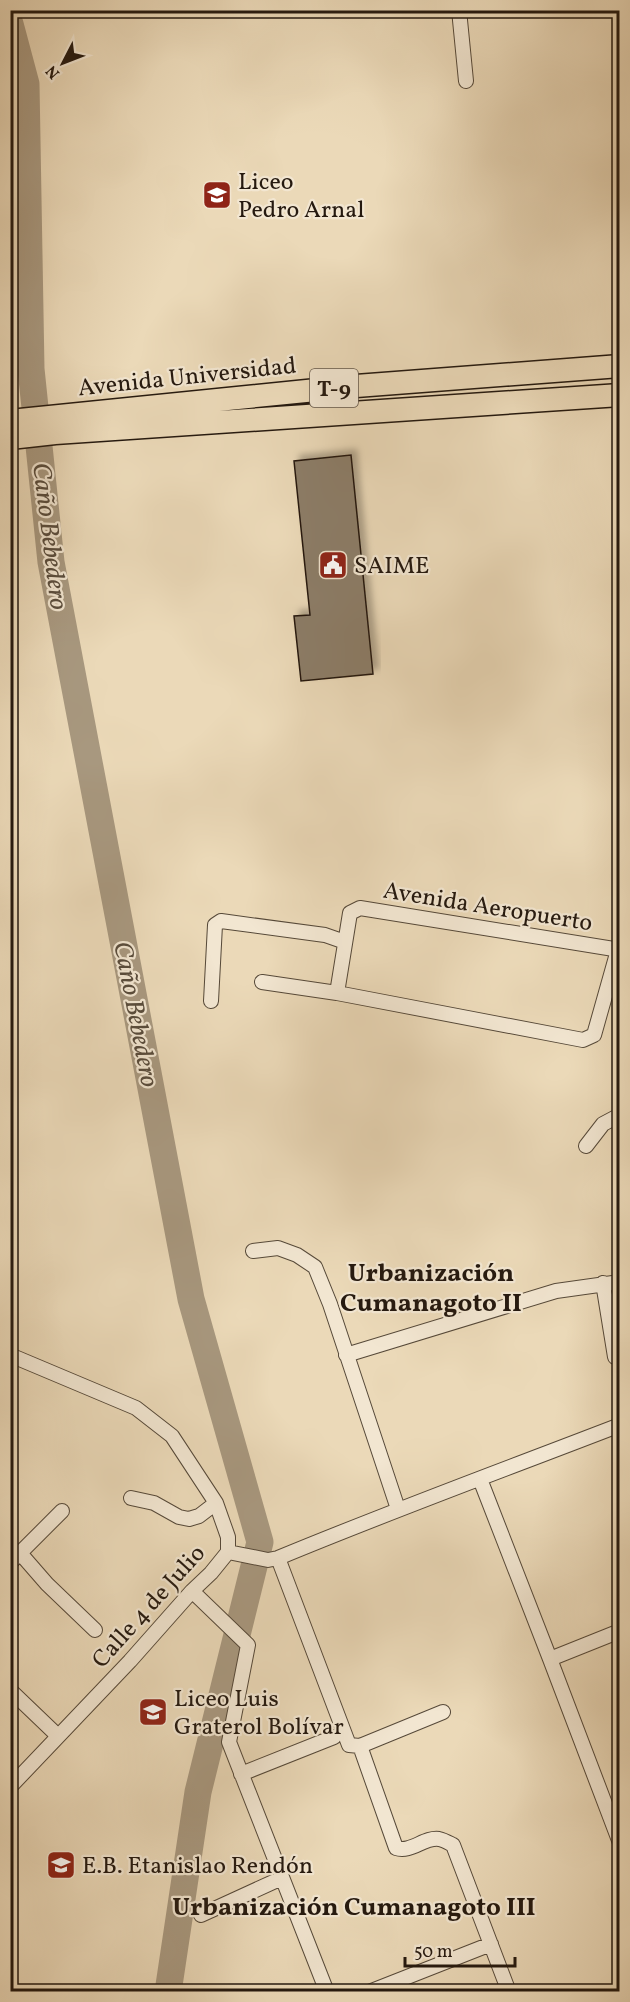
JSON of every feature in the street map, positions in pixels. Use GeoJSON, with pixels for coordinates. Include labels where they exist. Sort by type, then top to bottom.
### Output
{"type":"FeatureCollection","features":[{"type":"Feature","properties":{"kind":"main road","name":"Avenida Universidad"},"geometry":{"type":"LineString","coordinates":[[10,438],[50,425],[356,386],[620,366]]}},
{"type":"Feature","properties":{"kind":"main road","name":"Avenida Universidad"},"geometry":{"type":"LineString","coordinates":[[10,421],[50,425],[620,395]]}},
{"type":"Feature","properties":{"kind":"main road"},"geometry":{"type":"LineString","coordinates":[[10,406],[50,425]]}},
{"type":"Feature","properties":{"kind":"main road","name":"T-9"},"geometry":{"type":"LineString","coordinates":[[11,449],[50,425]]}},
{"type":"Feature","properties":{"kind":"street"},"geometry":{"type":"LineString","coordinates":[[459,10],[466,81]]}},
{"type":"Feature","properties":{"kind":"street","name":"Avenida Aeropuerto"},"geometry":{"type":"LineString","coordinates":[[345,942],[350,913],[360,908],[619,950]]}},
{"type":"Feature","properties":{"kind":"street"},"geometry":{"type":"LineString","coordinates":[[211,1001],[213,941],[215,926],[221,921],[325,935],[345,942],[337,993]]}},
{"type":"Feature","properties":{"kind":"street"},"geometry":{"type":"LineString","coordinates":[[262,982],[337,993],[583,1041],[594,1035],[619,950]]}},
{"type":"Feature","properties":{"kind":"street"},"geometry":{"type":"LineString","coordinates":[[586,1146],[603,1124],[620,1116]]}},
{"type":"Feature","properties":{"kind":"street"},"geometry":{"type":"LineString","coordinates":[[253,1251],[278,1248],[297,1255],[315,1267],[330,1304],[398,1509]]}},
{"type":"Feature","properties":{"kind":"street"},"geometry":{"type":"LineString","coordinates":[[346,1355],[556,1291],[620,1282]]}},
{"type":"Feature","properties":{"kind":"street"},"geometry":{"type":"LineString","coordinates":[[603,1283],[615,1357]]}},
{"type":"Feature","properties":{"kind":"street","name":"Calle 4 de Julio"},"geometry":{"type":"LineString","coordinates":[[10,1355],[135,1408],[172,1436],[216,1503],[228,1537],[228,1552],[211,1573],[192,1591],[130,1662],[10,1787]]}},
{"type":"Feature","properties":{"kind":"street"},"geometry":{"type":"LineString","coordinates":[[228,1552],[273,1559],[620,1425]]}},
{"type":"Feature","properties":{"kind":"street"},"geometry":{"type":"LineString","coordinates":[[480,1479],[620,1843]]}},
{"type":"Feature","properties":{"kind":"street"},"geometry":{"type":"LineString","coordinates":[[131,1498],[154,1503],[179,1517],[189,1519],[199,1516],[216,1503]]}},
{"type":"Feature","properties":{"kind":"street"},"geometry":{"type":"LineString","coordinates":[[62,1511],[15,1558],[47,1584],[95,1630]]}},
{"type":"Feature","properties":{"kind":"street"},"geometry":{"type":"LineString","coordinates":[[273,1559],[349,1746],[360,1746],[442,1712]]}},
{"type":"Feature","properties":{"kind":"street"},"geometry":{"type":"LineString","coordinates":[[192,1591],[248,1645],[229,1742],[327,1992]]}},
{"type":"Feature","properties":{"kind":"street"},"geometry":{"type":"LineString","coordinates":[[550,1659],[620,1632]]}},
{"type":"Feature","properties":{"kind":"street"},"geometry":{"type":"LineString","coordinates":[[10,1690],[58,1736]]}},
{"type":"Feature","properties":{"kind":"street"},"geometry":{"type":"LineString","coordinates":[[241,1774],[334,1737]]}},
{"type":"Feature","properties":{"kind":"street"},"geometry":{"type":"LineString","coordinates":[[360,1746],[396,1848],[403,1851],[440,1839],[453,1845],[509,1992]]}},
{"type":"Feature","properties":{"kind":"street"},"geometry":{"type":"LineString","coordinates":[[201,1915],[282,1878]]}},
{"type":"Feature","properties":{"kind":"street"},"geometry":{"type":"LineString","coordinates":[[369,1992],[491,1944]]}},
{"type":"Feature","properties":{"kind":"building","name":"SAIME"},"geometry":{"type":"Polygon","coordinates":[[[351,455],[373,674],[301,681],[294,616],[310,615],[294,461],[351,455]]]}},
{"type":"Feature","properties":{"kind":"waterway","name":"Caño Bebedero"},"geometry":{"type":"LineString","coordinates":[[10,24],[26,84],[31,369],[51,562],[191,1299],[260,1542],[198,1792],[168,1992]]}},
{"type":"Feature","properties":{"kind":"place","name":"Liceo Pedro Arnal"},"geometry":{"type":"Point","coordinates":[217,195]}},
{"type":"Feature","properties":{"kind":"place","name":"SAIME"},"geometry":{"type":"Point","coordinates":[333,565]}},
{"type":"Feature","properties":{"kind":"place","name":"Liceo Luis Graterol Bolívar"},"geometry":{"type":"Point","coordinates":[153,1712]}},
{"type":"Feature","properties":{"kind":"place","name":"E.B. Etanislao Rendón"},"geometry":{"type":"Point","coordinates":[61,1865]}},
{"type":"Feature","properties":{"kind":"district","name":"Urbanización Cumanagoto II"},"geometry":{"type":"Point","coordinates":[431,1287]}},
{"type":"Feature","properties":{"kind":"district","name":"Urbanización Cumanagoto III"},"geometry":{"type":"Point","coordinates":[354,1906]}}]}
